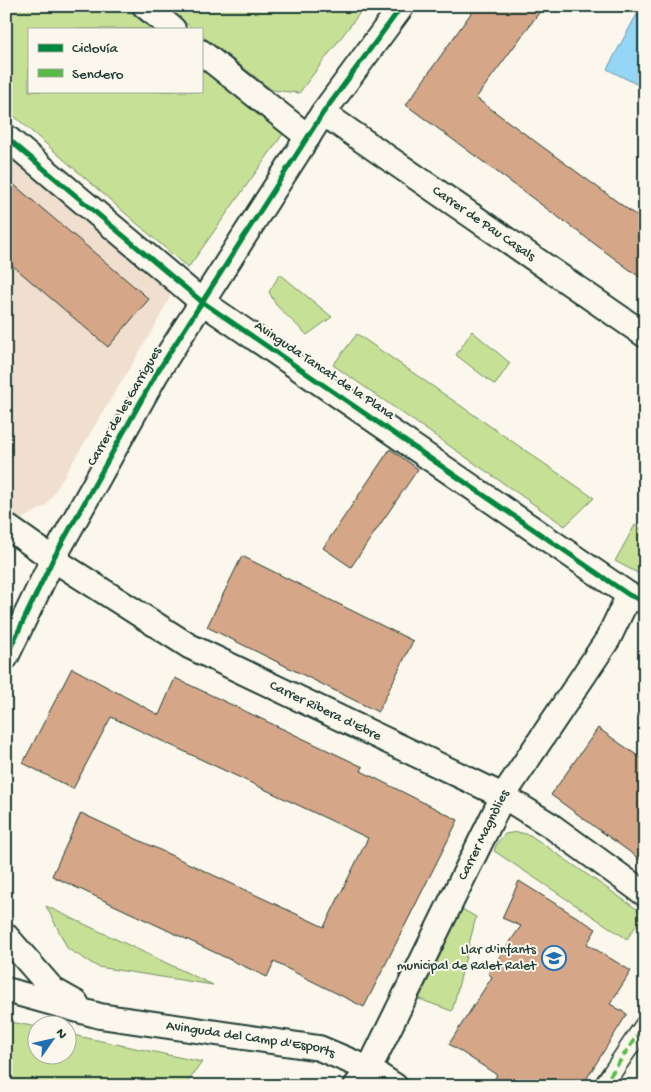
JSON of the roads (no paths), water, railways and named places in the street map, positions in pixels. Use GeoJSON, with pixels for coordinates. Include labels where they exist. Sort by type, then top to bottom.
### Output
{"type":"FeatureCollection","features":[{"type":"Feature","properties":{"kind":"street"},"geometry":{"type":"LineString","coordinates":[[146,6],[172,28]]}},
{"type":"Feature","properties":{"kind":"street","name":"Carrer de les Garrigues"},"geometry":{"type":"LineString","coordinates":[[6,657],[53,559],[156,374],[323,113],[402,6]]}},
{"type":"Feature","properties":{"kind":"street"},"geometry":{"type":"LineString","coordinates":[[202,53],[308,137]]}},
{"type":"Feature","properties":{"kind":"street","name":"Carrer de Pau Casals"},"geometry":{"type":"LineString","coordinates":[[323,113],[645,335]]}},
{"type":"Feature","properties":{"kind":"street","name":"Avinguda Tancat de la Plana"},"geometry":{"type":"LineString","coordinates":[[6,137],[201,301],[637,599]]}},
{"type":"Feature","properties":{"kind":"street","name":"Carrer Ribera d'Ebre"},"geometry":{"type":"LineString","coordinates":[[6,526],[53,559],[189,646],[502,796],[550,825],[645,894]]}},
{"type":"Feature","properties":{"kind":"street","name":"Carrer Magnòlies"},"geometry":{"type":"LineString","coordinates":[[363,1077],[502,796],[637,599]]}},
{"type":"Feature","properties":{"kind":"street","name":"Avinguda del Camp d'Esports"},"geometry":{"type":"LineString","coordinates":[[6,936],[53,990],[100,1016]]}},
{"type":"Feature","properties":{"kind":"street","name":"Avinguda del Camp d'Esports"},"geometry":{"type":"LineString","coordinates":[[6,990],[100,1016],[319,1048],[363,1077],[395,1086]]}},
{"type":"Feature","properties":{"kind":"street"},"geometry":{"type":"LineString","coordinates":[[603,1086],[645,1024]]}},
{"type":"Feature","properties":{"kind":"water"},"geometry":{"type":"Polygon","coordinates":[[[637,14],[645,18],[645,73],[638,85],[607,69],[637,14]]]}},
{"type":"Feature","properties":{"kind":"place","name":"Llar d'infants municipal de Ralet Ralet"},"geometry":{"type":"Point","coordinates":[554,958]}}]}
